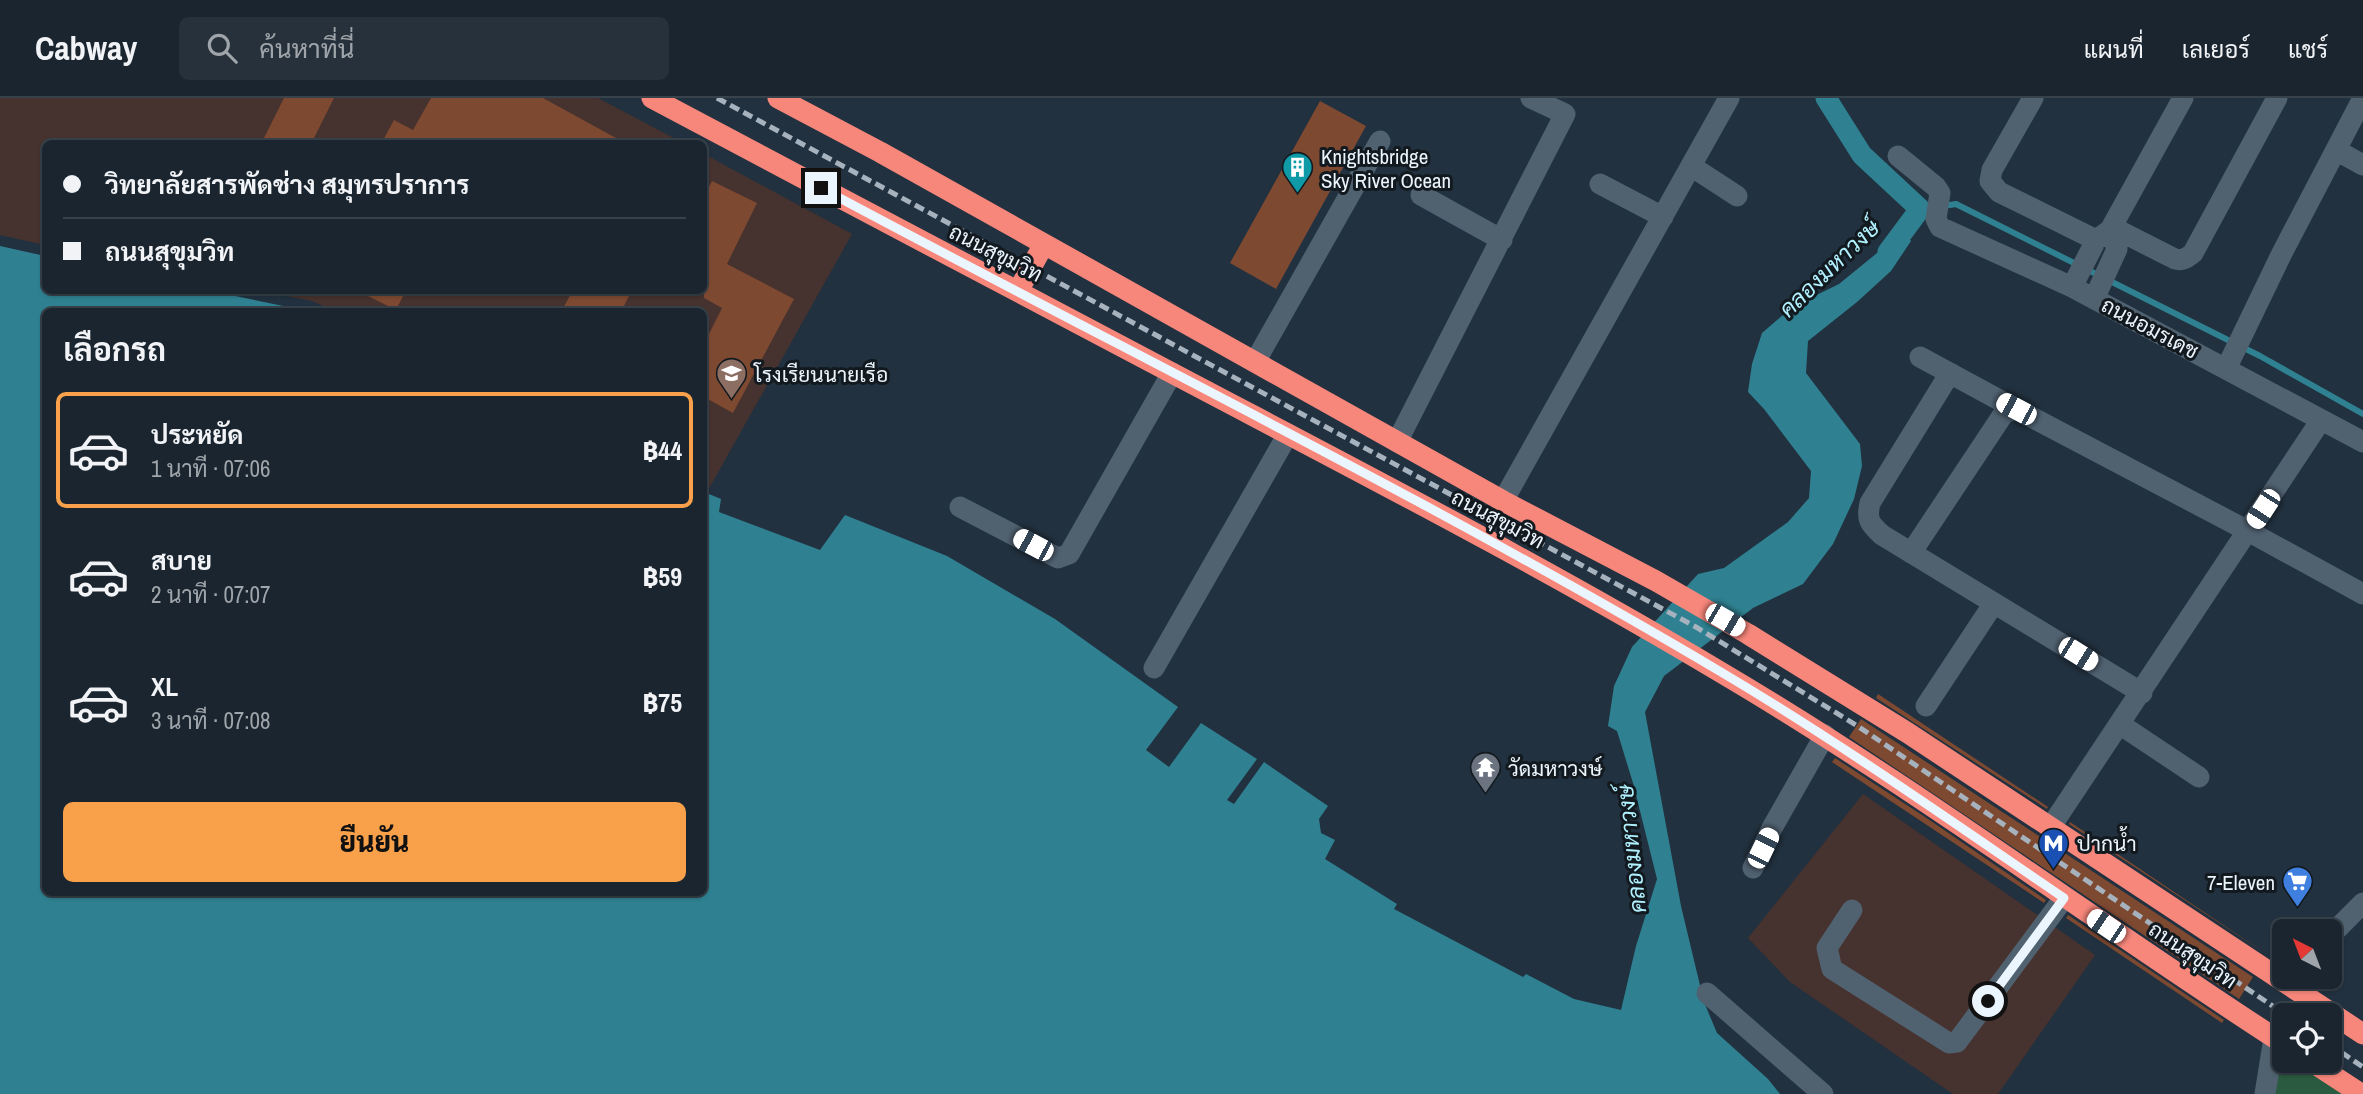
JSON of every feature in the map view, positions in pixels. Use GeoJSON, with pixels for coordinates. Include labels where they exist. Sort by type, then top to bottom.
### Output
{"type":"FeatureCollection","features":[{"type":"Feature","properties":{"kind":"highway","name":"ถนนสุขุมวิท"},"geometry":{"type":"LineString","coordinates":[[652,98],[1288,434],[1539,569],[1698,659],[1825,736],[2272,1036]]}},
{"type":"Feature","properties":{"kind":"highway","name":"ถนนสุขุมวิท"},"geometry":{"type":"LineString","coordinates":[[778,98],[1748,634],[1908,733],[2050,828],[2272,969]]}},
{"type":"Feature","properties":{"kind":"highway"},"geometry":{"type":"LineString","coordinates":[[1018,291],[1044,244]]}},
{"type":"Feature","properties":{"kind":"highway","name":"ถนนสุขุมวิท"},"geometry":{"type":"LineString","coordinates":[[2302,989],[2363,1034]]}},
{"type":"Feature","properties":{"kind":"highway"},"geometry":{"type":"LineString","coordinates":[[2329,1073],[2361,1094]]}},
{"type":"Feature","properties":{"kind":"street"},"geometry":{"type":"LineString","coordinates":[[1397,442],[1565,114],[1531,98]]}},
{"type":"Feature","properties":{"kind":"street"},"geometry":{"type":"LineString","coordinates":[[2033,98],[1992,170],[1990,181],[1999,192],[2180,261],[2189,257],[2277,98]]}},
{"type":"Feature","properties":{"kind":"street"},"geometry":{"type":"LineString","coordinates":[[2078,275],[2106,232],[2183,98]]}},
{"type":"Feature","properties":{"kind":"street"},"geometry":{"type":"LineString","coordinates":[[2234,352],[2363,98]]}},
{"type":"Feature","properties":{"kind":"street"},"geometry":{"type":"LineString","coordinates":[[1503,501],[1691,166],[1722,100]]}},
{"type":"Feature","properties":{"kind":"street"},"geometry":{"type":"LineString","coordinates":[[1255,362],[1380,141]]}},
{"type":"Feature","properties":{"kind":"street"},"geometry":{"type":"LineString","coordinates":[[2336,150],[2363,165]]}},
{"type":"Feature","properties":{"kind":"street","name":"ถนนอมรเดช"},"geometry":{"type":"LineString","coordinates":[[1898,156],[1940,193],[1936,219],[1940,227],[2078,275],[2234,352],[2321,420],[2363,442]]}},
{"type":"Feature","properties":{"kind":"street"},"geometry":{"type":"LineString","coordinates":[[1691,166],[1737,196]]}},
{"type":"Feature","properties":{"kind":"street"},"geometry":{"type":"LineString","coordinates":[[1600,184],[1663,217]]}},
{"type":"Feature","properties":{"kind":"street"},"geometry":{"type":"LineString","coordinates":[[1421,195],[1502,240]]}},
{"type":"Feature","properties":{"kind":"street"},"geometry":{"type":"LineString","coordinates":[[2100,286],[2118,249],[2106,232]]}},
{"type":"Feature","properties":{"kind":"street"},"geometry":{"type":"LineString","coordinates":[[1920,357],[2363,594]]}},
{"type":"Feature","properties":{"kind":"street"},"geometry":{"type":"LineString","coordinates":[[960,507],[1058,558],[1069,554],[1172,373]]}},
{"type":"Feature","properties":{"kind":"street"},"geometry":{"type":"LineString","coordinates":[[1950,373],[1870,503],[1867,518],[1870,524],[1882,535],[2142,693]]}},
{"type":"Feature","properties":{"kind":"street"},"geometry":{"type":"LineString","coordinates":[[1911,553],[2004,413],[2016,409]]}},
{"type":"Feature","properties":{"kind":"street"},"geometry":{"type":"LineString","coordinates":[[2050,828],[2321,420]]}},
{"type":"Feature","properties":{"kind":"street"},"geometry":{"type":"LineString","coordinates":[[1154,668],[1288,434]]}},
{"type":"Feature","properties":{"kind":"street"},"geometry":{"type":"LineString","coordinates":[[1926,706],[1994,603]]}},
{"type":"Feature","properties":{"kind":"street"},"geometry":{"type":"LineString","coordinates":[[2121,724],[2199,777]]}},
{"type":"Feature","properties":{"kind":"street"},"geometry":{"type":"LineString","coordinates":[[1754,868],[1772,828],[1825,736]]}},
{"type":"Feature","properties":{"kind":"street"},"geometry":{"type":"LineString","coordinates":[[1852,910],[1827,948],[1832,969],[1949,1043],[1957,1042],[2064,898]]}},
{"type":"Feature","properties":{"kind":"street"},"geometry":{"type":"LineString","coordinates":[[2342,924],[2363,903]]}},
{"type":"Feature","properties":{"kind":"street"},"geometry":{"type":"LineString","coordinates":[[1707,993],[1823,1094]]}},
{"type":"Feature","properties":{"kind":"street"},"geometry":{"type":"LineString","coordinates":[[2265,1094],[2272,1068]]}},
{"type":"Feature","properties":{"kind":"shaded area"},"geometry":{"type":"Polygon","coordinates":[[[0,98],[598,98],[677,140],[42,140],[42,244],[0,235],[0,98]]]}},
{"type":"Feature","properties":{"kind":"shaded area","name":"โรงเรียนนายเรือ"},"geometry":{"type":"Polygon","coordinates":[[[707,156],[852,234],[707,492],[707,308],[327,308],[312,301],[277,294],[707,294],[707,156]]]}},
{"type":"Feature","properties":{"kind":"shaded area"},"geometry":{"type":"Polygon","coordinates":[[[1863,794],[2095,955],[1998,1094],[1953,1094],[1790,982],[1748,938],[1863,794]]]}},
{"type":"Feature","properties":{"kind":"green space"},"geometry":{"type":"Polygon","coordinates":[[[2275,1073],[2328,1073],[2361,1094],[2268,1094],[2275,1073]]]}},
{"type":"Feature","properties":{"kind":"water"},"geometry":{"type":"Polygon","coordinates":[[[1904,231],[1911,241],[1891,271],[1808,341],[1806,373],[1860,444],[1862,466],[1854,499],[1833,544],[1803,584],[1753,608],[1664,676],[1645,712],[1681,906],[1704,1002],[1717,1033],[1768,1079],[1780,1094],[0,1094],[0,246],[42,255],[42,294],[225,294],[293,308],[42,308],[42,896],[707,896],[707,493],[721,499],[719,512],[820,550],[845,515],[947,556],[1055,619],[1178,707],[1146,750],[1169,767],[1201,723],[1257,759],[1227,800],[1234,804],[1264,762],[1328,806],[1319,819],[1321,833],[1335,840],[1325,859],[1397,904],[1394,909],[1523,977],[1526,974],[1574,999],[1621,1010],[1636,946],[1657,879],[1617,731],[1608,726],[1614,686],[1632,647],[1698,574],[1724,568],[1788,522],[1809,498],[1811,471],[1748,392],[1752,364],[1762,333],[1792,307],[1839,284],[1904,231]]]}},
{"type":"Feature","properties":{"kind":"building"},"geometry":{"type":"Polygon","coordinates":[[[284,98],[334,98],[313,140],[263,140],[284,98]]]}},
{"type":"Feature","properties":{"kind":"building"},"geometry":{"type":"Polygon","coordinates":[[[431,98],[543,98],[620,140],[383,140],[394,120],[413,130],[431,98]]]}},
{"type":"Feature","properties":{"kind":"building","name":"Knightsbridge Sky River Ocean"},"geometry":{"type":"Polygon","coordinates":[[[1320,101],[1366,126],[1276,289],[1230,263],[1320,101]]]}},
{"type":"Feature","properties":{"kind":"building"},"geometry":{"type":"Polygon","coordinates":[[[712,181],[757,203],[727,264],[794,299],[733,413],[707,399],[707,338],[722,308],[704,298],[704,294],[707,294],[707,191],[712,181]]]}},
{"type":"Feature","properties":{"kind":"building"},"geometry":{"type":"Polygon","coordinates":[[[364,294],[404,294],[397,308],[364,294]]]}},
{"type":"Feature","properties":{"kind":"building"},"geometry":{"type":"Polygon","coordinates":[[[571,294],[630,294],[623,308],[563,308],[571,294]]]}},
{"type":"Feature","properties":{"kind":"building"},"geometry":{"type":"Polygon","coordinates":[[[1878,694],[2048,807],[2047,809],[1876,698],[1878,694]]]}},
{"type":"Feature","properties":{"kind":"building"},"geometry":{"type":"Polygon","coordinates":[[[1861,719],[2253,977],[2239,999],[1849,737],[1861,719]]]}},
{"type":"Feature","properties":{"kind":"building"},"geometry":{"type":"Polygon","coordinates":[[[1835,758],[2046,900],[2044,903],[1832,762],[1835,758]]]}},
{"type":"Feature","properties":{"kind":"building"},"geometry":{"type":"Polygon","coordinates":[[[2070,822],[2268,955],[2069,824],[2070,822]]]}},
{"type":"Feature","properties":{"kind":"building"},"geometry":{"type":"Polygon","coordinates":[[[2068,915],[2224,1020],[2222,1023],[2066,918],[2068,915]]]}},
{"type":"Feature","properties":{"kind":"waterway","name":"คลองมหาวงษ์"},"geometry":{"type":"LineString","coordinates":[[1826,98],[1862,155],[1920,209],[1888,252]]}},
{"type":"Feature","properties":{"kind":"waterway"},"geometry":{"type":"LineString","coordinates":[[1943,206],[1956,204],[2260,356],[2363,414]]}},
{"type":"Feature","properties":{"kind":"railway"},"geometry":{"type":"LineString","coordinates":[[717,98],[1696,627],[1856,725],[2272,1006]]}},
{"type":"Feature","properties":{"kind":"railway"},"geometry":{"type":"LineString","coordinates":[[2342,1053],[2363,1067]]}},
{"type":"Feature","properties":{"kind":"place","name":"Knightsbridge Sky River Ocean"},"geometry":{"type":"Point","coordinates":[1298,195]}},
{"type":"Feature","properties":{"kind":"place","name":"โรงเรียนนายเรือ"},"geometry":{"type":"Point","coordinates":[731,401]}},
{"type":"Feature","properties":{"kind":"place","name":"วัดมหาวงษ์"},"geometry":{"type":"Point","coordinates":[1485,795]}},
{"type":"Feature","properties":{"kind":"place","name":"ปากน้ำ"},"geometry":{"type":"Point","coordinates":[2054,870]}},
{"type":"Feature","properties":{"kind":"place","name":"7-Eleven"},"geometry":{"type":"Point","coordinates":[2298,909]}},
{"type":"Feature","properties":{"kind":"route"},"geometry":{"type":"LineString","coordinates":[[821,188],[1312,446],[1628,618],[1849,751],[2064,898],[1988,1001]]}}]}
